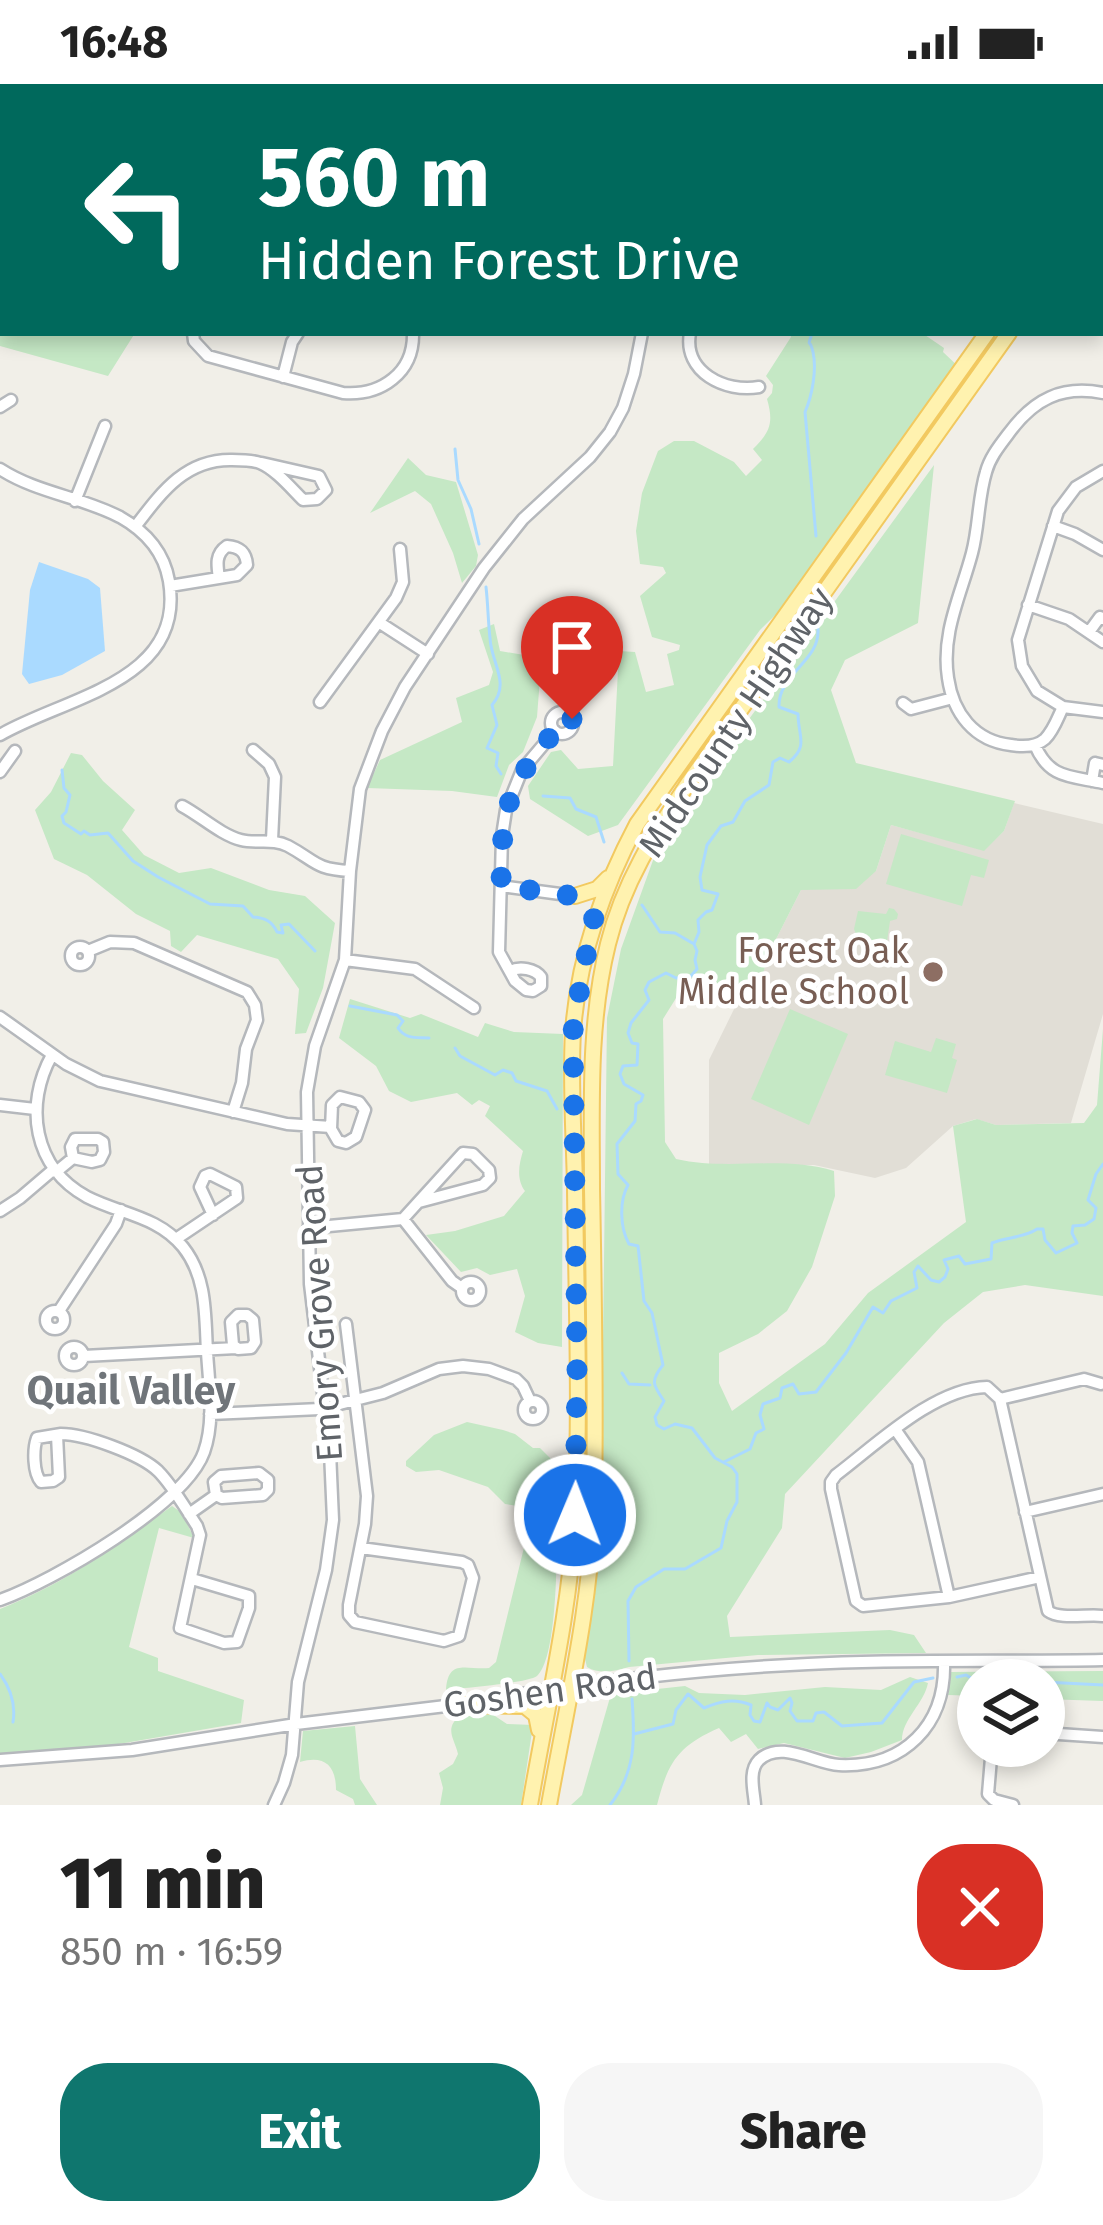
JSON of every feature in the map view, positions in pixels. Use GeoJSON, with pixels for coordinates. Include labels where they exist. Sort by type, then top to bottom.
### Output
{"type":"FeatureCollection","features":[{"type":"Feature","properties":{"kind":"main road","name":"Midcounty Highway"},"geometry":{"type":"LineString","coordinates":[[530,1805],[570,1575],[575,1515],[573,1031],[595,921],[611,875],[638,824],[985,336]]}},
{"type":"Feature","properties":{"kind":"main road","name":"Midcounty Highway"},"geometry":{"type":"LineString","coordinates":[[549,1805],[587,1585],[594,1504],[592,1118],[595,1014],[608,943],[647,844],[1007,336]]}},
{"type":"Feature","properties":{"kind":"main road"},"geometry":{"type":"LineString","coordinates":[[574,896],[597,889],[611,875]]}},
{"type":"Feature","properties":{"kind":"main road"},"geometry":{"type":"LineString","coordinates":[[574,896],[584,902],[595,921]]}},
{"type":"Feature","properties":{"kind":"main road"},"geometry":{"type":"LineString","coordinates":[[452,1705],[525,1706],[536,1715],[541,1738]]}},
{"type":"Feature","properties":{"kind":"street"},"geometry":{"type":"LineString","coordinates":[[193,336],[208,356],[357,394],[386,386],[404,369],[413,336]]}},
{"type":"Feature","properties":{"kind":"street"},"geometry":{"type":"LineString","coordinates":[[283,377],[296,336]]}},
{"type":"Feature","properties":{"kind":"street","name":"Emory Grove Road"},"geometry":{"type":"LineString","coordinates":[[281,1803],[296,1724],[297,1689],[333,1520],[332,1472],[311,1296],[307,1126],[312,1058],[345,960],[354,820],[366,768],[405,687],[503,542],[610,432],[623,408],[641,336]]}},
{"type":"Feature","properties":{"kind":"street"},"geometry":{"type":"LineString","coordinates":[[690,336],[690,357],[699,370],[741,390],[758,387]]}},
{"type":"Feature","properties":{"kind":"street"},"geometry":{"type":"LineString","coordinates":[[1063,706],[1050,734],[1035,745],[1004,745],[985,738],[962,717],[953,698],[948,634],[973,551],[986,471],[994,453],[1022,415],[1044,398],[1066,391],[1103,393]]}},
{"type":"Feature","properties":{"kind":"street"},"geometry":{"type":"LineString","coordinates":[[75,501],[105,426]]}},
{"type":"Feature","properties":{"kind":"street"},"geometry":{"type":"LineString","coordinates":[[135,527],[180,475],[223,460],[262,463],[319,476],[326,490],[317,500],[303,500],[262,463]]}},
{"type":"Feature","properties":{"kind":"street"},"geometry":{"type":"LineString","coordinates":[[0,469],[135,527],[160,554],[171,604],[157,647],[143,663],[0,735]]}},
{"type":"Feature","properties":{"kind":"street"},"geometry":{"type":"LineString","coordinates":[[1103,471],[1076,487],[1058,511],[1018,640],[1022,666],[1037,691],[1063,706],[1103,712]]}},
{"type":"Feature","properties":{"kind":"street"},"geometry":{"type":"LineString","coordinates":[[1053,526],[1103,550]]}},
{"type":"Feature","properties":{"kind":"street"},"geometry":{"type":"LineString","coordinates":[[320,702],[380,623],[404,582],[400,549]]}},
{"type":"Feature","properties":{"kind":"street"},"geometry":{"type":"LineString","coordinates":[[170,586],[219,578]]}},
{"type":"Feature","properties":{"kind":"street"},"geometry":{"type":"LineString","coordinates":[[1028,605],[1069,620],[1103,642]]}},
{"type":"Feature","properties":{"kind":"street"},"geometry":{"type":"LineString","coordinates":[[1089,632],[1103,619]]}},
{"type":"Feature","properties":{"kind":"street"},"geometry":{"type":"LineString","coordinates":[[380,623],[428,654]]}},
{"type":"Feature","properties":{"kind":"street"},"geometry":{"type":"LineString","coordinates":[[903,703],[911,709],[953,698]]}},
{"type":"Feature","properties":{"kind":"street"},"geometry":{"type":"LineString","coordinates":[[510,970],[500,952],[502,836],[522,770],[555,731]]}},
{"type":"Feature","properties":{"kind":"street"},"geometry":{"type":"LineString","coordinates":[[1035,745],[1053,771],[1097,782],[1095,763],[1103,765]]}},
{"type":"Feature","properties":{"kind":"street"},"geometry":{"type":"LineString","coordinates":[[253,750],[275,777],[272,840]]}},
{"type":"Feature","properties":{"kind":"street"},"geometry":{"type":"LineString","coordinates":[[182,806],[231,837],[246,842],[272,840],[322,868],[350,871]]}},
{"type":"Feature","properties":{"kind":"street"},"geometry":{"type":"LineString","coordinates":[[501,886],[574,896]]}},
{"type":"Feature","properties":{"kind":"street"},"geometry":{"type":"LineString","coordinates":[[88,951],[108,942],[136,944],[248,992],[256,1022],[233,1112]]}},
{"type":"Feature","properties":{"kind":"street"},"geometry":{"type":"LineString","coordinates":[[345,960],[415,970],[474,1008]]}},
{"type":"Feature","properties":{"kind":"street"},"geometry":{"type":"LineString","coordinates":[[0,1017],[77,1071],[105,1083],[233,1112],[331,1126]]}},
{"type":"Feature","properties":{"kind":"street"},"geometry":{"type":"LineString","coordinates":[[0,1600],[82,1560],[174,1493],[193,1474],[208,1435],[201,1282],[176,1239],[152,1222],[80,1193],[55,1171],[41,1144],[35,1109],[39,1083],[52,1055]]}},
{"type":"Feature","properties":{"kind":"street"},"geometry":{"type":"LineString","coordinates":[[0,1105],[35,1109]]}},
{"type":"Feature","properties":{"kind":"street"},"geometry":{"type":"LineString","coordinates":[[308,1228],[403,1219],[460,1154],[473,1154],[490,1170],[483,1185],[419,1202]]}},
{"type":"Feature","properties":{"kind":"street"},"geometry":{"type":"LineString","coordinates":[[0,1218],[73,1158]]}},
{"type":"Feature","properties":{"kind":"street"},"geometry":{"type":"LineString","coordinates":[[58,1311],[122,1210]]}},
{"type":"Feature","properties":{"kind":"street"},"geometry":{"type":"LineString","coordinates":[[176,1239],[213,1215]]}},
{"type":"Feature","properties":{"kind":"street"},"geometry":{"type":"LineString","coordinates":[[403,1219],[452,1281],[463,1288]]}},
{"type":"Feature","properties":{"kind":"street","name":"Emory Grove Road"},"geometry":{"type":"LineString","coordinates":[[346,1324],[367,1486],[350,1618],[451,1641],[460,1633],[471,1568],[462,1562],[361,1548]]}},
{"type":"Feature","properties":{"kind":"street"},"geometry":{"type":"LineString","coordinates":[[84,1356],[236,1348]]}},
{"type":"Feature","properties":{"kind":"street"},"geometry":{"type":"LineString","coordinates":[[210,1414],[325,1408],[397,1389],[442,1368],[472,1366],[517,1380],[530,1401]]}},
{"type":"Feature","properties":{"kind":"street"},"geometry":{"type":"LineString","coordinates":[[1000,1399],[1084,1379],[1102,1386]]}},
{"type":"Feature","properties":{"kind":"street"},"geometry":{"type":"LineString","coordinates":[[1040,1577],[949,1598],[867,1606],[856,1601],[831,1482],[895,1429],[946,1397],[987,1387],[1000,1399],[1048,1611],[1053,1616],[1103,1616]]}},
{"type":"Feature","properties":{"kind":"street"},"geometry":{"type":"LineString","coordinates":[[895,1429],[918,1462],[949,1598]]}},
{"type":"Feature","properties":{"kind":"street"},"geometry":{"type":"LineString","coordinates":[[57,1435],[85,1437],[158,1471],[201,1538],[180,1622],[181,1630],[228,1644],[237,1642],[251,1603],[249,1596],[192,1579]]}},
{"type":"Feature","properties":{"kind":"street"},"geometry":{"type":"LineString","coordinates":[[259,1473],[267,1479],[262,1496],[216,1495],[214,1482],[221,1476],[259,1473]]}},
{"type":"Feature","properties":{"kind":"street"},"geometry":{"type":"LineString","coordinates":[[1025,1512],[1103,1494]]}},
{"type":"Feature","properties":{"kind":"street"},"geometry":{"type":"LineString","coordinates":[[189,1514],[216,1495]]}},
{"type":"Feature","properties":{"kind":"street","name":"Goshen Road"},"geometry":{"type":"LineString","coordinates":[[0,1760],[132,1750],[569,1686],[721,1669],[1103,1660]]}},
{"type":"Feature","properties":{"kind":"street"},"geometry":{"type":"LineString","coordinates":[[755,1805],[754,1769],[771,1754],[792,1753],[855,1765],[907,1748],[937,1710],[945,1683],[944,1662]]}},
{"type":"Feature","properties":{"kind":"street"},"geometry":{"type":"LineString","coordinates":[[1065,1734],[1103,1737]]}},
{"type":"Feature","properties":{"kind":"street"},"geometry":{"type":"LineString","coordinates":[[990,1767],[988,1794],[1013,1805]]}},
{"type":"Feature","properties":{"kind":"shaded area","name":"Forest Oak Middle School"},"geometry":{"type":"Polygon","coordinates":[[[1014,803],[1103,824],[1103,1014],[1071,1123],[996,1125],[976,1119],[953,1126],[906,1168],[875,1178],[814,1165],[709,1165],[709,1060],[738,1001],[758,990],[769,953],[801,890],[876,871],[891,825],[984,850],[1004,831],[1014,803]]]}},
{"type":"Feature","properties":{"kind":"green space"},"geometry":{"type":"Polygon","coordinates":[[[0,336],[133,336],[108,376],[0,346],[0,336]]]}},
{"type":"Feature","properties":{"kind":"green space"},"geometry":{"type":"Polygon","coordinates":[[[926,336],[962,370],[807,584],[760,630],[618,825],[588,836],[530,799],[528,786],[551,752],[561,750],[578,769],[613,766],[619,651],[635,652],[646,692],[674,685],[667,654],[680,645],[652,637],[640,596],[666,573],[663,567],[640,564],[636,531],[642,493],[658,451],[674,441],[694,441],[734,462],[746,476],[762,460],[753,449],[770,421],[767,399],[773,385],[766,376],[791,337],[926,336]]]}},
{"type":"Feature","properties":{"kind":"green space"},"geometry":{"type":"Polygon","coordinates":[[[408,458],[426,475],[456,482],[478,555],[476,566],[462,583],[431,504],[415,491],[370,513],[408,458]]]}},
{"type":"Feature","properties":{"kind":"green space"},"geometry":{"type":"Polygon","coordinates":[[[934,465],[918,623],[845,660],[831,690],[856,763],[1015,801],[1004,831],[984,851],[891,825],[876,871],[856,889],[801,890],[769,953],[758,991],[738,1001],[678,995],[663,1019],[665,1142],[676,1159],[795,1164],[834,1171],[835,1196],[812,1267],[787,1311],[758,1334],[719,1353],[719,1383],[732,1411],[825,1344],[868,1293],[966,1222],[953,1126],[977,1119],[996,1125],[1084,1123],[1097,1105],[1103,1029],[1103,1296],[1025,1285],[983,1292],[944,1323],[785,1494],[782,1528],[727,1616],[730,1637],[890,1630],[914,1635],[926,1653],[758,1655],[597,1671],[587,1667],[583,1651],[601,1504],[607,1018],[621,949],[656,852],[934,465]]]}},
{"type":"Feature","properties":{"kind":"green space"},"geometry":{"type":"Polygon","coordinates":[[[494,624],[500,651],[536,657],[540,678],[537,717],[497,797],[367,788],[380,760],[462,722],[456,698],[489,685],[493,672],[479,630],[494,624]]]}},
{"type":"Feature","properties":{"kind":"green space"},"geometry":{"type":"Polygon","coordinates":[[[71,753],[82,755],[135,810],[122,830],[144,855],[179,873],[211,868],[269,890],[305,896],[335,923],[323,988],[306,1033],[295,1034],[299,989],[278,959],[197,935],[181,952],[171,946],[170,931],[136,914],[87,875],[54,859],[35,810],[51,792],[71,753]]]}},
{"type":"Feature","properties":{"kind":"green space"},"geometry":{"type":"Polygon","coordinates":[[[901,834],[989,860],[984,878],[971,875],[962,906],[886,884],[901,834]]]}},
{"type":"Feature","properties":{"kind":"green space"},"geometry":{"type":"Polygon","coordinates":[[[889,908],[898,914],[890,921],[886,948],[866,946],[854,929],[858,911],[886,914],[889,908]]]}},
{"type":"Feature","properties":{"kind":"green space"},"geometry":{"type":"Polygon","coordinates":[[[350,999],[410,1018],[421,1014],[478,1037],[485,1023],[514,1032],[563,1034],[562,1347],[515,1332],[525,1296],[517,1269],[490,1275],[477,1268],[461,1272],[426,1235],[504,1216],[525,1191],[519,1176],[523,1151],[485,1116],[490,1106],[479,1100],[472,1105],[457,1093],[411,1102],[389,1091],[376,1066],[339,1038],[350,999]]]}},
{"type":"Feature","properties":{"kind":"green space"},"geometry":{"type":"Polygon","coordinates":[[[790,1009],[848,1034],[809,1125],[751,1099],[790,1009]]]}},
{"type":"Feature","properties":{"kind":"green space"},"geometry":{"type":"Polygon","coordinates":[[[936,1038],[956,1044],[952,1058],[957,1060],[947,1093],[885,1075],[895,1041],[931,1052],[936,1038]]]}},
{"type":"Feature","properties":{"kind":"green space"},"geometry":{"type":"Polygon","coordinates":[[[467,1422],[515,1434],[556,1464],[555,1602],[549,1648],[537,1676],[446,1690],[454,1670],[489,1668],[496,1662],[531,1514],[505,1504],[488,1487],[439,1470],[416,1472],[406,1466],[434,1435],[467,1422]]]}},
{"type":"Feature","properties":{"kind":"green space"},"geometry":{"type":"Polygon","coordinates":[[[172,1506],[182,1513],[194,1538],[159,1528],[129,1647],[158,1658],[158,1671],[244,1700],[241,1723],[107,1746],[0,1754],[0,1609],[68,1576],[172,1506]]]}},
{"type":"Feature","properties":{"kind":"green space"},"geometry":{"type":"Polygon","coordinates":[[[1065,1671],[1103,1671],[1103,1701],[1065,1700],[1065,1671]]]}},
{"type":"Feature","properties":{"kind":"green space"},"geometry":{"type":"Polygon","coordinates":[[[951,1672],[957,1672],[957,1695],[948,1695],[951,1672]]]}},
{"type":"Feature","properties":{"kind":"green space"},"geometry":{"type":"Polygon","coordinates":[[[910,1677],[928,1683],[902,1740],[871,1752],[845,1758],[784,1743],[758,1749],[746,1734],[731,1742],[719,1728],[677,1757],[657,1805],[571,1805],[582,1795],[611,1694],[685,1686],[699,1693],[745,1695],[825,1687],[881,1690],[910,1677]]]}},
{"type":"Feature","properties":{"kind":"green space"},"geometry":{"type":"Polygon","coordinates":[[[492,1714],[507,1724],[533,1725],[521,1805],[440,1805],[439,1773],[458,1754],[454,1722],[458,1717],[492,1714]]]}},
{"type":"Feature","properties":{"kind":"green space"},"geometry":{"type":"Polygon","coordinates":[[[355,1726],[360,1779],[377,1805],[355,1805],[336,1790],[334,1774],[322,1761],[300,1762],[303,1731],[355,1726]]]}},
{"type":"Feature","properties":{"kind":"water"},"geometry":{"type":"Polygon","coordinates":[[[39,562],[100,588],[105,651],[62,675],[29,684],[22,674],[30,590],[39,562]]]}},
{"type":"Feature","properties":{"kind":"waterway"},"geometry":{"type":"LineString","coordinates":[[811,336],[814,375],[805,412],[816,536]]}},
{"type":"Feature","properties":{"kind":"waterway"},"geometry":{"type":"LineString","coordinates":[[455,449],[458,480],[479,544]]}},
{"type":"Feature","properties":{"kind":"waterway"},"geometry":{"type":"LineString","coordinates":[[486,587],[491,647],[500,681],[492,705],[497,725],[487,748],[498,753],[496,766],[501,774]]}},
{"type":"Feature","properties":{"kind":"waterway"},"geometry":{"type":"LineString","coordinates":[[629,1661],[628,1601],[636,1587],[664,1569],[685,1569],[721,1548],[737,1502],[737,1474],[715,1458],[692,1428],[657,1425],[655,1417],[664,1401],[655,1379],[663,1365],[652,1313],[644,1301],[638,1246],[629,1244],[624,1230],[622,1206],[628,1185],[618,1174],[617,1144],[635,1121],[636,1104],[643,1095],[624,1084],[620,1074],[623,1066],[637,1065],[638,1044],[632,1043],[628,1033],[649,1000],[645,990],[649,982],[666,973],[690,977],[697,969],[698,920],[712,910],[718,894],[702,890],[707,845],[721,826],[733,822],[745,801],[769,785],[773,762],[780,758],[789,762],[799,751],[798,714],[779,707],[780,695],[813,650],[818,629]]}},
{"type":"Feature","properties":{"kind":"waterway"},"geometry":{"type":"LineString","coordinates":[[62,770],[70,795],[64,823],[81,834],[108,833],[133,861],[210,904],[243,906],[277,932],[283,933],[281,925],[289,924],[315,951]]}},
{"type":"Feature","properties":{"kind":"waterway"},"geometry":{"type":"LineString","coordinates":[[543,796],[570,798],[576,809],[596,817],[604,842]]}},
{"type":"Feature","properties":{"kind":"waterway"},"geometry":{"type":"LineString","coordinates":[[642,905],[660,932],[675,933],[694,944]]}},
{"type":"Feature","properties":{"kind":"waterway"},"geometry":{"type":"LineString","coordinates":[[350,1006],[397,1015],[403,1021],[398,1028],[405,1034],[429,1038]]}},
{"type":"Feature","properties":{"kind":"waterway"},"geometry":{"type":"LineString","coordinates":[[455,1048],[460,1056],[495,1075],[503,1070],[516,1081],[547,1091],[557,1109]]}},
{"type":"Feature","properties":{"kind":"waterway"},"geometry":{"type":"LineString","coordinates":[[724,1462],[750,1449],[756,1433],[764,1429],[763,1404],[780,1398],[782,1388],[793,1384],[799,1394],[816,1392],[873,1307],[883,1313],[891,1301],[917,1288],[914,1272],[918,1266],[939,1282],[948,1269],[944,1260],[959,1256],[965,1264],[991,1259],[992,1243],[1037,1229],[1043,1229],[1056,1253],[1077,1243],[1073,1226],[1094,1219],[1096,1208],[1088,1200],[1103,1164]]}},
{"type":"Feature","properties":{"kind":"waterway"},"geometry":{"type":"LineString","coordinates":[[622,1373],[629,1384],[650,1385]]}},
{"type":"Feature","properties":{"kind":"waterway"},"geometry":{"type":"LineString","coordinates":[[0,1674],[12,1697],[13,1722]]}},
{"type":"Feature","properties":{"kind":"waterway"},"geometry":{"type":"LineString","coordinates":[[634,1734],[673,1724],[688,1694],[704,1708],[727,1701],[751,1705],[750,1715],[760,1722],[767,1703],[778,1710],[790,1698],[790,1711],[797,1721],[813,1721],[816,1713],[824,1712],[842,1726],[882,1723],[914,1682],[933,1678]]}},
{"type":"Feature","properties":{"kind":"waterway"},"geometry":{"type":"LineString","coordinates":[[1065,1683],[1103,1685]]}},
{"type":"Feature","properties":{"kind":"waterway"},"geometry":{"type":"LineString","coordinates":[[610,1805],[625,1780],[632,1755],[632,1699]]}},
{"type":"Feature","properties":{"kind":"place","name":"Forest Oak Middle School"},"geometry":{"type":"Point","coordinates":[933,972]}},
{"type":"Feature","properties":{"kind":"district","name":"Quail Valley"},"geometry":{"type":"Point","coordinates":[131,1391]}},
{"type":"Feature","properties":{"kind":"route"},"geometry":{"type":"LineString","coordinates":[[572,719],[568,732],[555,731],[522,770],[511,794],[502,836],[501,886],[574,896],[584,902],[595,921],[573,1031],[575,1515]]}}]}
